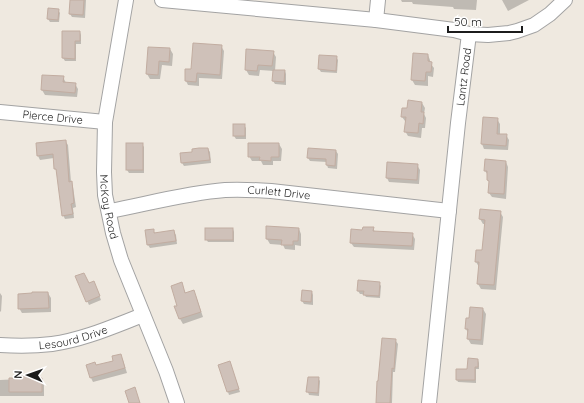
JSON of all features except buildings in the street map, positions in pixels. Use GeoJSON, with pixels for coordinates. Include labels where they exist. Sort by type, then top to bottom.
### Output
{"type":"FeatureCollection","features":[{"type":"Feature","properties":{"kind":"street","name":"McKay Road"},"geometry":{"type":"LineString","coordinates":[[126,0],[105,122],[105,195],[110,211],[113,233],[121,260],[166,371],[177,403]]}},
{"type":"Feature","properties":{"kind":"street","name":"Lantz Road"},"geometry":{"type":"LineString","coordinates":[[162,0],[376,20],[454,30],[469,34],[458,123],[429,403]]}},
{"type":"Feature","properties":{"kind":"street"},"geometry":{"type":"LineString","coordinates":[[376,20],[378,0]]}},
{"type":"Feature","properties":{"kind":"street"},"geometry":{"type":"LineString","coordinates":[[469,34],[488,35],[509,33],[534,25],[550,14],[565,0]]}},
{"type":"Feature","properties":{"kind":"street","name":"Pierce Drive"},"geometry":{"type":"LineString","coordinates":[[0,112],[105,122]]}},
{"type":"Feature","properties":{"kind":"street","name":"Curlett Drive"},"geometry":{"type":"LineString","coordinates":[[110,211],[197,194],[225,190],[243,190],[271,191],[449,211]]}},
{"type":"Feature","properties":{"kind":"street","name":"Lesourd Drive"},"geometry":{"type":"LineString","coordinates":[[0,345],[34,346],[68,341],[143,315]]}}]}
